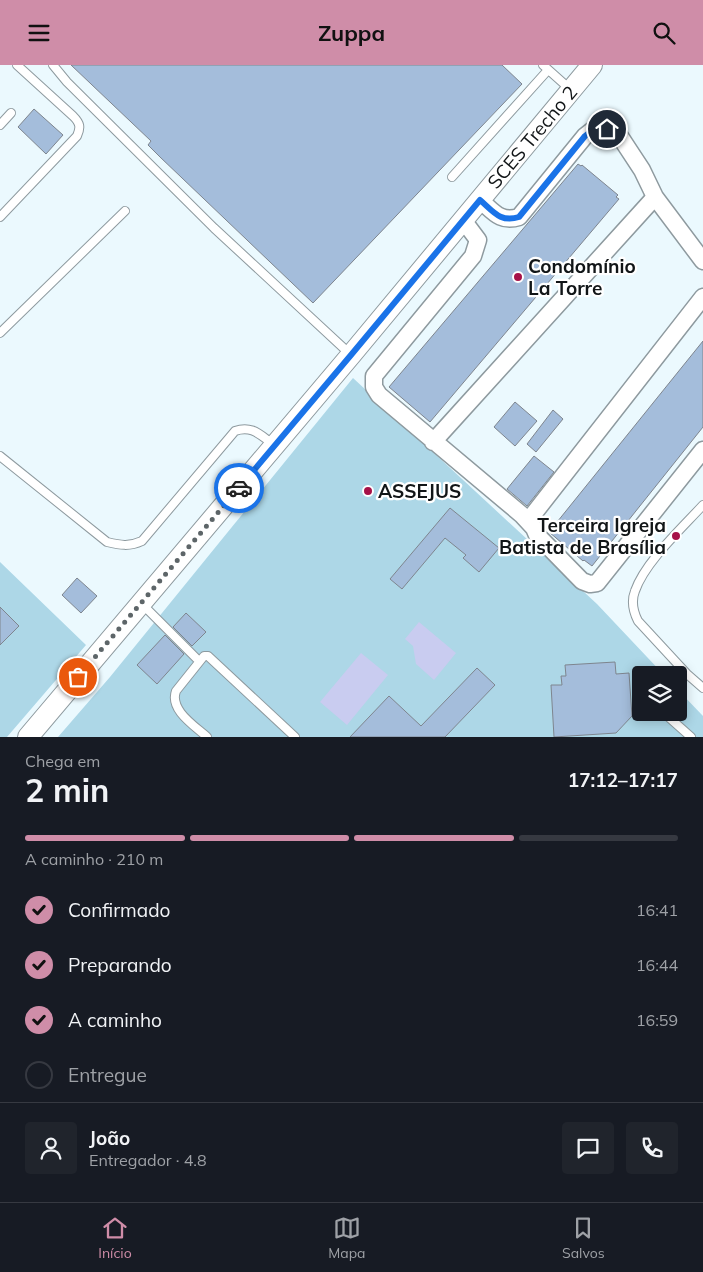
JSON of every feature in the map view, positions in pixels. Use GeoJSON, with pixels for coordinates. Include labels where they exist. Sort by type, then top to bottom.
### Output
{"type":"FeatureCollection","features":[{"type":"Feature","properties":{"kind":"street","name":"SCES Trecho 2"},"geometry":{"type":"LineString","coordinates":[[28,737],[275,446],[592,65]]}},
{"type":"Feature","properties":{"kind":"street"},"geometry":{"type":"LineString","coordinates":[[480,200],[501,218],[510,220],[519,217],[585,136],[594,129],[607,129],[618,135],[642,170],[655,197],[703,261]]}},
{"type":"Feature","properties":{"kind":"street"},"geometry":{"type":"LineString","coordinates":[[433,442],[655,197]]}},
{"type":"Feature","properties":{"kind":"street"},"geometry":{"type":"LineString","coordinates":[[463,220],[478,240],[473,256],[374,376],[374,387],[379,395],[528,521],[537,535],[582,581],[590,584],[597,583],[703,450]]}},
{"type":"Feature","properties":{"kind":"street"},"geometry":{"type":"LineString","coordinates":[[528,521],[703,297]]}},
{"type":"Feature","properties":{"kind":"lane"},"geometry":{"type":"LineString","coordinates":[[0,217],[77,136],[80,129],[79,122],[17,65]]}},
{"type":"Feature","properties":{"kind":"lane"},"geometry":{"type":"LineString","coordinates":[[53,65],[67,82],[214,228],[351,355]]}},
{"type":"Feature","properties":{"kind":"lane"},"geometry":{"type":"LineString","coordinates":[[452,177],[545,67],[571,90]]}},
{"type":"Feature","properties":{"kind":"lane"},"geometry":{"type":"LineString","coordinates":[[0,125],[11,113]]}},
{"type":"Feature","properties":{"kind":"lane"},"geometry":{"type":"LineString","coordinates":[[0,333],[125,211]]}},
{"type":"Feature","properties":{"kind":"lane"},"geometry":{"type":"LineString","coordinates":[[0,456],[107,542],[132,545],[142,541],[235,431],[243,428],[251,429],[275,446]]}},
{"type":"Feature","properties":{"kind":"lane"},"geometry":{"type":"LineString","coordinates":[[703,505],[656,557],[634,591],[633,601],[634,613],[638,621],[703,688]]}},
{"type":"Feature","properties":{"kind":"lane"},"geometry":{"type":"LineString","coordinates":[[140,603],[199,661]]}},
{"type":"Feature","properties":{"kind":"lane"},"geometry":{"type":"LineString","coordinates":[[207,737],[178,710],[175,701],[176,691],[204,656],[212,659],[295,737]]}},
{"type":"Feature","properties":{"kind":"lane"},"geometry":{"type":"LineString","coordinates":[[673,721],[691,737]]}},
{"type":"Feature","properties":{"kind":"shaded area","name":"ASSEJUS"},"geometry":{"type":"Polygon","coordinates":[[[353,378],[597,604],[656,666],[632,666],[632,721],[687,721],[687,699],[703,716],[703,737],[58,737],[110,677],[353,378]]]}},
{"type":"Feature","properties":{"kind":"shaded area"},"geometry":{"type":"Polygon","coordinates":[[[0,562],[86,645],[7,737],[0,737],[0,562]]]}},
{"type":"Feature","properties":{"kind":"shaded area"},"geometry":{"type":"Polygon","coordinates":[[[419,622],[456,653],[434,680],[416,664],[413,646],[405,639],[419,622]]]}},
{"type":"Feature","properties":{"kind":"shaded area"},"geometry":{"type":"Polygon","coordinates":[[[361,653],[388,675],[347,725],[320,702],[361,653]]]}},
{"type":"Feature","properties":{"kind":"building"},"geometry":{"type":"Polygon","coordinates":[[[71,65],[502,65],[522,84],[313,303],[160,157],[148,145],[151,141],[71,65]]]}},
{"type":"Feature","properties":{"kind":"building"},"geometry":{"type":"Polygon","coordinates":[[[34,109],[63,135],[46,154],[18,127],[34,109]]]}},
{"type":"Feature","properties":{"kind":"building","name":"Condomínio La Torre"},"geometry":{"type":"Polygon","coordinates":[[[578,164],[582,165],[618,195],[616,197],[619,199],[430,422],[389,387],[578,164]]]}},
{"type":"Feature","properties":{"kind":"building"},"geometry":{"type":"Polygon","coordinates":[[[703,341],[703,427],[592,566],[583,561],[549,532],[703,341]]]}},
{"type":"Feature","properties":{"kind":"building"},"geometry":{"type":"Polygon","coordinates":[[[515,402],[537,421],[515,446],[494,427],[515,402]]]}},
{"type":"Feature","properties":{"kind":"building"},"geometry":{"type":"Polygon","coordinates":[[[553,410],[563,419],[536,452],[527,444],[553,410]]]}},
{"type":"Feature","properties":{"kind":"building"},"geometry":{"type":"Polygon","coordinates":[[[534,456],[554,472],[527,506],[507,489],[534,456]]]}},
{"type":"Feature","properties":{"kind":"building"},"geometry":{"type":"Polygon","coordinates":[[[450,508],[499,548],[479,572],[463,558],[466,555],[445,538],[402,589],[390,579],[450,508]]]}},
{"type":"Feature","properties":{"kind":"building"},"geometry":{"type":"Polygon","coordinates":[[[77,578],[97,596],[81,613],[62,595],[77,578]]]}},
{"type":"Feature","properties":{"kind":"building"},"geometry":{"type":"Polygon","coordinates":[[[0,607],[19,626],[0,645],[0,607]]]}},
{"type":"Feature","properties":{"kind":"building"},"geometry":{"type":"Polygon","coordinates":[[[186,613],[206,632],[192,646],[173,627],[186,613]]]}},
{"type":"Feature","properties":{"kind":"building"},"geometry":{"type":"Polygon","coordinates":[[[165,635],[184,654],[157,684],[137,665],[165,635]]]}},
{"type":"Feature","properties":{"kind":"building"},"geometry":{"type":"Polygon","coordinates":[[[615,662],[616,674],[629,673],[632,716],[616,733],[554,737],[551,685],[562,685],[561,676],[566,676],[565,665],[615,662]]]}},
{"type":"Feature","properties":{"kind":"building"},"geometry":{"type":"Polygon","coordinates":[[[477,668],[495,685],[445,737],[350,737],[389,696],[421,726],[477,668]]]}},
{"type":"Feature","properties":{"kind":"way so far"},"geometry":{"type":"LineString","coordinates":[[78,677],[239,488]]}},
{"type":"Feature","properties":{"kind":"place","name":"Condomínio La Torre"},"geometry":{"type":"Point","coordinates":[518,277]}},
{"type":"Feature","properties":{"kind":"place","name":"ASSEJUS"},"geometry":{"type":"Point","coordinates":[368,491]}},
{"type":"Feature","properties":{"kind":"place","name":"Terceira Igreja Batista de Brasília"},"geometry":{"type":"Point","coordinates":[676,536]}},
{"type":"Feature","properties":{"kind":"route"},"geometry":{"type":"LineString","coordinates":[[239,488],[480,200],[501,218],[510,220],[519,217],[585,136],[594,129],[607,129]]}}]}
